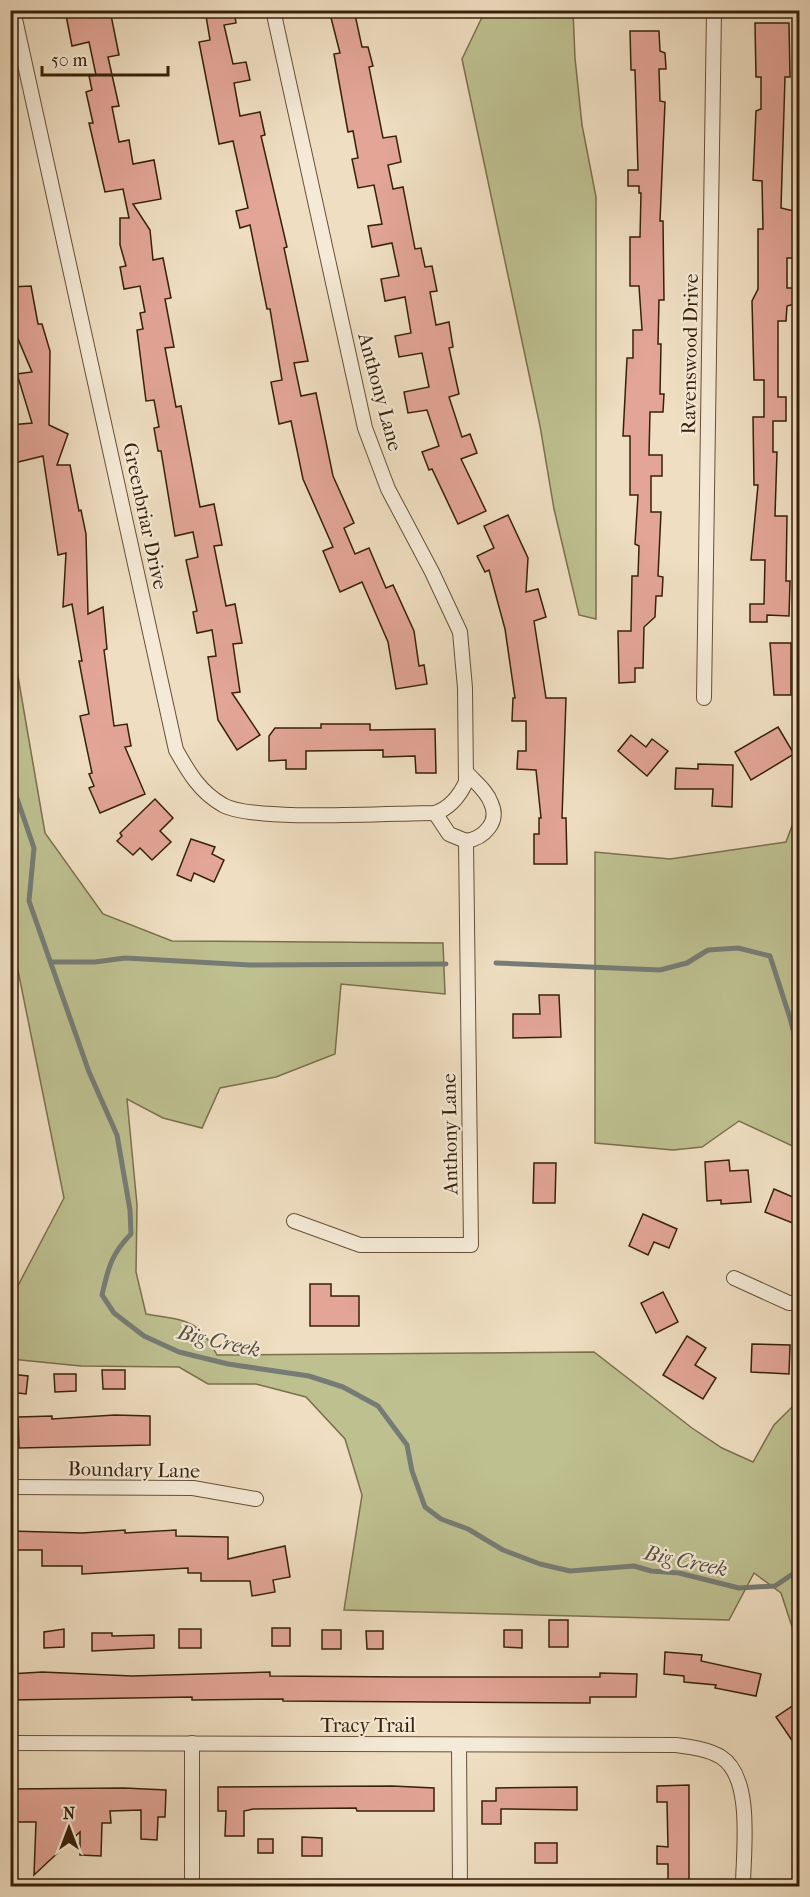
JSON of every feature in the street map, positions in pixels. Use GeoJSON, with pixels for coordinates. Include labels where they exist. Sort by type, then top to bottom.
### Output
{"type":"FeatureCollection","features":[{"type":"Feature","properties":{"kind":"street","name":"Greenbriar Drive"},"geometry":{"type":"LineString","coordinates":[[13,10],[176,750],[195,784],[225,807],[255,814],[435,813]]}},
{"type":"Feature","properties":{"kind":"street","name":"Anthony Lane"},"geometry":{"type":"LineString","coordinates":[[273,10],[365,428],[388,489],[432,572],[460,633],[465,688],[467,772],[460,795],[443,810],[435,813]]}},
{"type":"Feature","properties":{"kind":"street","name":"Ravenswood Drive"},"geometry":{"type":"LineString","coordinates":[[704,698],[714,10]]}},
{"type":"Feature","properties":{"kind":"street"},"geometry":{"type":"LineString","coordinates":[[435,813],[449,834],[466,841],[476,839],[489,830],[494,817],[492,804],[467,772]]}},
{"type":"Feature","properties":{"kind":"street","name":"Anthony Lane"},"geometry":{"type":"LineString","coordinates":[[294,1221],[360,1245],[471,1245],[466,841]]}},
{"type":"Feature","properties":{"kind":"street"},"geometry":{"type":"LineString","coordinates":[[734,1278],[789,1303],[800,1304]]}},
{"type":"Feature","properties":{"kind":"street","name":"Boundary Lane"},"geometry":{"type":"LineString","coordinates":[[10,1487],[193,1488],[256,1498]]}},
{"type":"Feature","properties":{"kind":"street","name":"Tracy Trail"},"geometry":{"type":"LineString","coordinates":[[10,1743],[676,1745],[699,1749],[723,1758],[735,1775],[743,1793],[743,1887]]}},
{"type":"Feature","properties":{"kind":"street"},"geometry":{"type":"LineString","coordinates":[[192,1743],[192,1887]]}},
{"type":"Feature","properties":{"kind":"street"},"geometry":{"type":"LineString","coordinates":[[459,1745],[460,1887]]}},
{"type":"Feature","properties":{"kind":"green space"},"geometry":{"type":"Polygon","coordinates":[[[485,11],[573,11],[582,125],[596,197],[596,619],[579,615],[554,509],[540,426],[462,59],[485,11]]]}},
{"type":"Feature","properties":{"kind":"green space"},"geometry":{"type":"Polygon","coordinates":[[[11,636],[45,833],[103,914],[172,941],[443,943],[445,994],[341,984],[335,1054],[276,1077],[220,1088],[202,1128],[163,1118],[127,1099],[137,1205],[136,1272],[146,1314],[180,1320],[196,1327],[217,1355],[594,1352],[692,1428],[722,1448],[753,1462],[774,1425],[793,1406],[799,1408],[799,1648],[781,1593],[754,1573],[729,1620],[344,1610],[362,1495],[345,1439],[306,1397],[256,1384],[208,1384],[179,1367],[81,1366],[11,1359],[11,1299],[64,1198],[11,936],[11,636]]]}},
{"type":"Feature","properties":{"kind":"green space"},"geometry":{"type":"Polygon","coordinates":[[[799,807],[799,1149],[739,1121],[702,1147],[673,1150],[595,1143],[595,852],[670,859],[786,842],[799,807]]]}},
{"type":"Feature","properties":{"kind":"building"},"geometry":{"type":"Polygon","coordinates":[[[65,10],[110,10],[119,55],[108,57],[119,106],[112,107],[119,142],[129,140],[133,164],[154,160],[161,199],[133,204],[150,230],[153,260],[163,258],[171,298],[165,299],[174,347],[165,348],[176,407],[181,406],[200,507],[214,504],[222,545],[214,546],[226,606],[235,604],[242,643],[233,644],[240,692],[232,693],[260,735],[237,750],[218,720],[208,657],[216,656],[212,630],[197,633],[193,612],[197,611],[186,560],[198,557],[193,532],[175,536],[161,451],[158,451],[154,428],[159,427],[154,400],[146,401],[137,330],[143,329],[140,313],[145,312],[140,286],[124,289],[120,267],[126,266],[120,245],[120,218],[129,218],[123,189],[105,192],[89,123],[93,123],[86,92],[92,90],[89,76],[96,75],[89,42],[72,46],[65,10]]]}},
{"type":"Feature","properties":{"kind":"building"},"geometry":{"type":"Polygon","coordinates":[[[205,10],[234,10],[236,23],[224,25],[233,64],[246,62],[250,80],[234,83],[240,116],[260,112],[265,135],[261,136],[287,247],[284,248],[308,361],[294,363],[301,396],[316,393],[333,476],[354,523],[344,528],[355,554],[369,548],[386,588],[393,585],[414,631],[419,666],[424,665],[427,684],[396,689],[388,642],[362,582],[340,592],[323,551],[333,547],[303,479],[291,421],[279,424],[271,382],[282,380],[270,309],[267,309],[250,225],[240,228],[236,211],[248,208],[233,141],[219,144],[199,42],[210,40],[205,10]]]}},
{"type":"Feature","properties":{"kind":"building"},"geometry":{"type":"Polygon","coordinates":[[[329,10],[354,10],[362,47],[368,47],[373,66],[369,67],[383,138],[396,136],[401,162],[388,165],[393,189],[403,187],[415,249],[421,248],[425,267],[432,266],[437,291],[430,292],[436,325],[449,322],[453,347],[449,348],[459,394],[449,397],[462,437],[470,434],[477,453],[461,459],[486,511],[458,524],[422,452],[439,446],[427,410],[408,413],[404,392],[429,387],[422,353],[399,357],[395,336],[411,333],[405,297],[385,301],[381,279],[399,276],[392,243],[372,247],[368,226],[382,224],[374,185],[358,188],[352,159],[358,158],[353,131],[348,132],[334,54],[340,53],[329,10]]]}},
{"type":"Feature","properties":{"kind":"building"},"geometry":{"type":"Polygon","coordinates":[[[755,23],[789,23],[790,77],[785,77],[781,208],[798,212],[798,258],[787,258],[787,288],[795,288],[798,303],[787,306],[786,321],[778,321],[778,397],[786,397],[786,421],[773,421],[773,452],[777,452],[775,516],[787,516],[786,581],[790,581],[789,616],[767,615],[767,622],[750,622],[750,604],[764,604],[765,560],[751,560],[758,485],[754,485],[753,417],[764,417],[764,380],[754,380],[752,301],[758,289],[758,229],[763,229],[762,181],[753,180],[756,111],[761,109],[761,77],[756,77],[755,23]]]}},
{"type":"Feature","properties":{"kind":"building"},"geometry":{"type":"Polygon","coordinates":[[[630,31],[659,31],[660,51],[665,53],[666,69],[659,69],[660,101],[665,102],[660,221],[663,221],[664,300],[659,300],[658,344],[661,344],[660,394],[664,394],[663,412],[650,412],[649,455],[662,455],[662,476],[651,476],[651,512],[661,512],[658,576],[663,577],[662,596],[656,596],[655,617],[644,627],[643,668],[635,668],[635,682],[619,683],[618,631],[631,631],[632,576],[638,576],[639,546],[635,544],[638,495],[630,495],[630,436],[623,436],[627,358],[633,358],[633,330],[642,330],[639,286],[630,286],[630,237],[640,237],[641,193],[639,193],[639,186],[628,186],[628,170],[638,170],[635,70],[631,70],[630,31]]]}},
{"type":"Feature","properties":{"kind":"building"},"geometry":{"type":"Polygon","coordinates":[[[31,286],[38,324],[42,324],[50,351],[49,425],[68,434],[57,465],[70,465],[86,534],[88,614],[103,607],[107,649],[104,650],[114,726],[127,724],[131,746],[125,747],[145,794],[100,813],[89,788],[94,786],[89,774],[92,773],[80,716],[89,714],[72,604],[63,607],[66,553],[58,555],[43,456],[10,464],[10,425],[32,423],[17,374],[32,372],[10,320],[10,287],[31,286]]]}},
{"type":"Feature","properties":{"kind":"building"},"geometry":{"type":"Polygon","coordinates":[[[508,515],[528,558],[526,592],[538,589],[546,617],[534,621],[546,698],[566,698],[562,818],[566,818],[567,864],[534,864],[534,834],[539,834],[539,818],[541,818],[536,770],[517,769],[518,751],[526,751],[526,721],[512,721],[513,698],[515,698],[505,629],[489,570],[485,572],[477,556],[494,548],[484,526],[508,515]]]}},
{"type":"Feature","properties":{"kind":"building"},"geometry":{"type":"Polygon","coordinates":[[[770,643],[791,643],[791,695],[774,695],[770,643]]]}},
{"type":"Feature","properties":{"kind":"building"},"geometry":{"type":"Polygon","coordinates":[[[321,724],[370,724],[370,730],[435,729],[436,773],[416,773],[415,756],[383,757],[383,750],[306,751],[306,769],[286,769],[286,760],[269,761],[269,736],[275,728],[321,728],[321,724]]]}},
{"type":"Feature","properties":{"kind":"building"},"geometry":{"type":"Polygon","coordinates":[[[778,727],[794,754],[751,780],[735,752],[778,727]]]}},
{"type":"Feature","properties":{"kind":"building"},"geometry":{"type":"Polygon","coordinates":[[[631,735],[646,747],[652,739],[668,751],[647,776],[618,751],[631,735]]]}},
{"type":"Feature","properties":{"kind":"building"},"geometry":{"type":"Polygon","coordinates":[[[698,764],[733,765],[732,807],[712,806],[713,789],[675,789],[676,768],[698,769],[698,764]]]}},
{"type":"Feature","properties":{"kind":"building"},"geometry":{"type":"Polygon","coordinates":[[[155,799],[173,818],[160,831],[171,842],[152,860],[140,848],[133,855],[117,841],[122,836],[120,833],[155,799]]]}},
{"type":"Feature","properties":{"kind":"building"},"geometry":{"type":"Polygon","coordinates":[[[191,839],[215,847],[212,854],[224,860],[214,882],[194,873],[191,881],[177,875],[191,839]]]}},
{"type":"Feature","properties":{"kind":"building"},"geometry":{"type":"Polygon","coordinates":[[[539,995],[559,995],[561,1037],[513,1038],[513,1014],[540,1014],[539,995]]]}},
{"type":"Feature","properties":{"kind":"building"},"geometry":{"type":"Polygon","coordinates":[[[729,1160],[730,1171],[748,1170],[751,1202],[721,1204],[721,1200],[707,1201],[705,1162],[729,1160]]]}},
{"type":"Feature","properties":{"kind":"building"},"geometry":{"type":"Polygon","coordinates":[[[534,1163],[556,1163],[555,1203],[533,1203],[534,1163]]]}},
{"type":"Feature","properties":{"kind":"building"},"geometry":{"type":"Polygon","coordinates":[[[774,1189],[800,1200],[800,1226],[765,1212],[774,1189]]]}},
{"type":"Feature","properties":{"kind":"building"},"geometry":{"type":"Polygon","coordinates":[[[643,1214],[677,1229],[669,1248],[654,1242],[648,1255],[629,1246],[643,1214]]]}},
{"type":"Feature","properties":{"kind":"building"},"geometry":{"type":"Polygon","coordinates":[[[310,1284],[331,1284],[331,1296],[359,1296],[359,1326],[310,1326],[310,1284]]]}},
{"type":"Feature","properties":{"kind":"building"},"geometry":{"type":"Polygon","coordinates":[[[663,1292],[678,1322],[656,1333],[641,1303],[663,1292]]]}},
{"type":"Feature","properties":{"kind":"building"},"geometry":{"type":"Polygon","coordinates":[[[687,1336],[706,1348],[695,1365],[716,1378],[703,1399],[663,1375],[687,1336]]]}},
{"type":"Feature","properties":{"kind":"building"},"geometry":{"type":"Polygon","coordinates":[[[752,1344],[790,1345],[789,1374],[751,1372],[752,1344]]]}},
{"type":"Feature","properties":{"kind":"building"},"geometry":{"type":"Polygon","coordinates":[[[102,1370],[125,1370],[125,1389],[103,1389],[102,1370]]]}},
{"type":"Feature","properties":{"kind":"building"},"geometry":{"type":"Polygon","coordinates":[[[10,1374],[28,1376],[26,1394],[10,1392],[10,1374]]]}},
{"type":"Feature","properties":{"kind":"building"},"geometry":{"type":"Polygon","coordinates":[[[54,1374],[76,1374],[76,1391],[55,1392],[54,1374]]]}},
{"type":"Feature","properties":{"kind":"building"},"geometry":{"type":"Polygon","coordinates":[[[115,1415],[150,1416],[150,1445],[19,1448],[18,1417],[52,1416],[52,1419],[115,1415]]]}},
{"type":"Feature","properties":{"kind":"building"},"geometry":{"type":"Polygon","coordinates":[[[125,1530],[125,1533],[176,1530],[176,1536],[228,1537],[228,1559],[285,1546],[290,1577],[273,1580],[275,1592],[252,1596],[250,1581],[201,1581],[201,1573],[188,1573],[188,1568],[82,1574],[82,1566],[42,1566],[42,1550],[10,1550],[10,1531],[82,1533],[125,1530]]]}},
{"type":"Feature","properties":{"kind":"building"},"geometry":{"type":"Polygon","coordinates":[[[549,1620],[568,1620],[568,1647],[549,1647],[549,1620]]]}},
{"type":"Feature","properties":{"kind":"building"},"geometry":{"type":"Polygon","coordinates":[[[272,1628],[290,1628],[290,1646],[272,1646],[272,1628]]]}},
{"type":"Feature","properties":{"kind":"building"},"geometry":{"type":"Polygon","coordinates":[[[64,1629],[64,1647],[44,1648],[44,1632],[64,1629]]]}},
{"type":"Feature","properties":{"kind":"building"},"geometry":{"type":"Polygon","coordinates":[[[179,1629],[201,1629],[201,1648],[179,1648],[179,1629]]]}},
{"type":"Feature","properties":{"kind":"building"},"geometry":{"type":"Polygon","coordinates":[[[322,1630],[341,1630],[341,1649],[322,1649],[322,1630]]]}},
{"type":"Feature","properties":{"kind":"building"},"geometry":{"type":"Polygon","coordinates":[[[504,1630],[522,1630],[522,1648],[504,1647],[504,1630]]]}},
{"type":"Feature","properties":{"kind":"building"},"geometry":{"type":"Polygon","coordinates":[[[366,1631],[383,1631],[383,1649],[367,1649],[366,1631]]]}},
{"type":"Feature","properties":{"kind":"building"},"geometry":{"type":"Polygon","coordinates":[[[92,1633],[112,1633],[112,1636],[154,1635],[154,1648],[92,1651],[92,1633]]]}},
{"type":"Feature","properties":{"kind":"building"},"geometry":{"type":"Polygon","coordinates":[[[665,1652],[702,1655],[701,1661],[761,1674],[756,1696],[715,1688],[716,1685],[684,1682],[684,1676],[664,1674],[665,1652]]]}},
{"type":"Feature","properties":{"kind":"building"},"geometry":{"type":"Polygon","coordinates":[[[42,1672],[132,1676],[270,1672],[270,1676],[407,1677],[600,1677],[600,1673],[637,1674],[636,1697],[590,1697],[590,1703],[192,1700],[192,1697],[10,1700],[10,1674],[42,1672]]]}},
{"type":"Feature","properties":{"kind":"building"},"geometry":{"type":"Polygon","coordinates":[[[800,1701],[800,1752],[776,1717],[800,1701]]]}},
{"type":"Feature","properties":{"kind":"building"},"geometry":{"type":"Polygon","coordinates":[[[689,1785],[689,1883],[668,1883],[668,1864],[657,1864],[657,1846],[668,1847],[667,1802],[657,1802],[657,1786],[689,1785]]]}},
{"type":"Feature","properties":{"kind":"building"},"geometry":{"type":"Polygon","coordinates":[[[392,1786],[434,1788],[434,1811],[357,1811],[356,1808],[253,1809],[244,1811],[244,1836],[225,1836],[226,1811],[218,1811],[218,1787],[392,1786]]]}},
{"type":"Feature","properties":{"kind":"building"},"geometry":{"type":"Polygon","coordinates":[[[577,1787],[577,1810],[501,1809],[501,1824],[482,1824],[482,1801],[496,1801],[496,1788],[577,1787]]]}},
{"type":"Feature","properties":{"kind":"building"},"geometry":{"type":"Polygon","coordinates":[[[10,1789],[166,1790],[165,1817],[158,1817],[157,1840],[141,1839],[141,1810],[110,1811],[111,1823],[102,1823],[101,1856],[80,1855],[80,1832],[34,1875],[36,1822],[10,1822],[10,1789]]]}},
{"type":"Feature","properties":{"kind":"building"},"geometry":{"type":"Polygon","coordinates":[[[302,1837],[322,1838],[322,1856],[302,1856],[302,1837]]]}},
{"type":"Feature","properties":{"kind":"building"},"geometry":{"type":"Polygon","coordinates":[[[258,1839],[273,1839],[273,1853],[258,1853],[258,1839]]]}},
{"type":"Feature","properties":{"kind":"building"},"geometry":{"type":"Polygon","coordinates":[[[535,1843],[557,1843],[557,1863],[535,1863],[535,1843]]]}},
{"type":"Feature","properties":{"kind":"waterway","name":"Big Creek"},"geometry":{"type":"LineString","coordinates":[[10,778],[34,848],[29,901],[89,1072],[117,1135],[130,1210],[131,1234],[111,1262],[102,1295],[114,1313],[144,1336],[179,1352],[228,1364],[309,1376],[343,1387],[378,1406],[407,1445],[412,1471],[425,1507],[441,1519],[468,1529],[503,1550],[540,1564],[570,1571],[634,1566],[651,1571],[679,1573],[739,1588],[775,1586],[800,1569]]}},
{"type":"Feature","properties":{"kind":"waterway"},"geometry":{"type":"LineString","coordinates":[[496,963],[660,970],[687,963],[708,950],[738,948],[770,956],[800,1056]]}},
{"type":"Feature","properties":{"kind":"waterway"},"geometry":{"type":"LineString","coordinates":[[51,962],[95,962],[125,958],[250,965],[446,964]]}}]}
